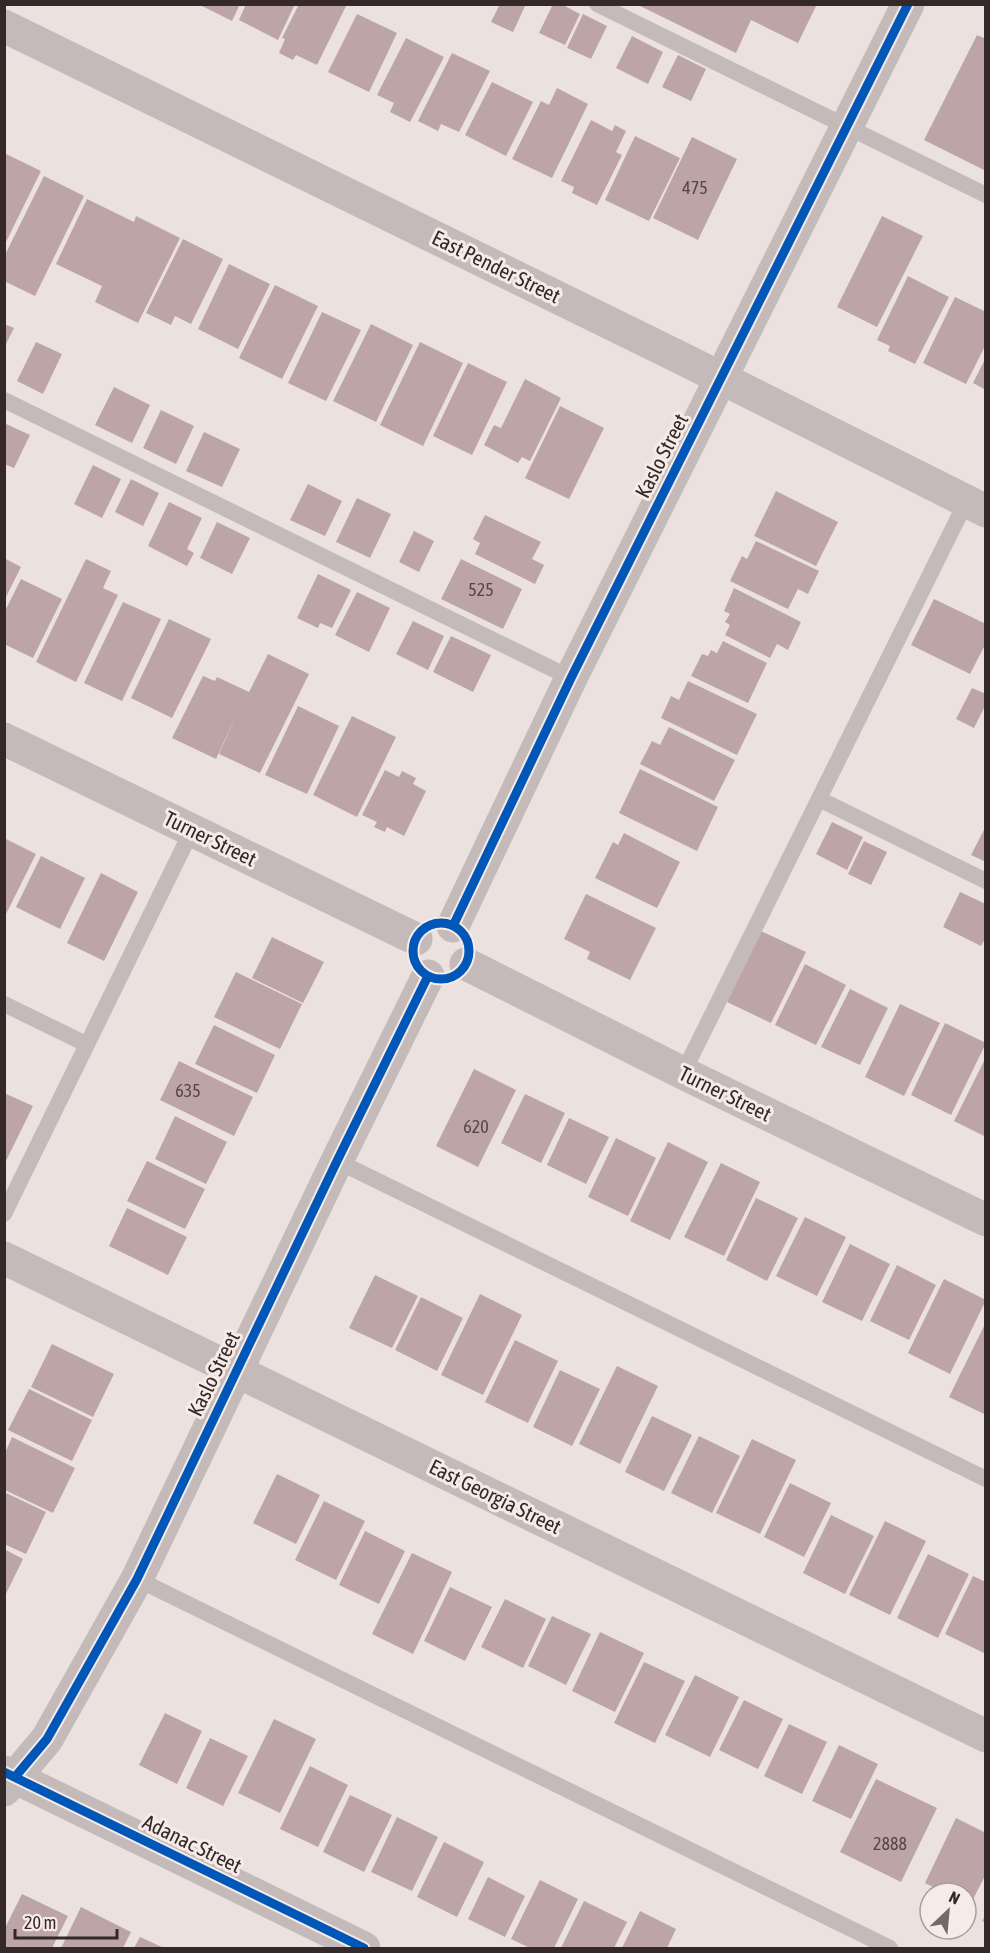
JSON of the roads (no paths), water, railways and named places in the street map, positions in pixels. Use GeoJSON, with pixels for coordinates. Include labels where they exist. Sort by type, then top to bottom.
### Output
{"type":"FeatureCollection","features":[{"type":"Feature","properties":{"kind":"street","name":"Kaslo Street"},"geometry":{"type":"LineString","coordinates":[[453,926],[571,678],[908,4]]}},
{"type":"Feature","properties":{"kind":"street","name":"East Pender Street"},"geometry":{"type":"LineString","coordinates":[[4,26],[721,378],[976,506]]}},
{"type":"Feature","properties":{"kind":"street","name":"Turner Street"},"geometry":{"type":"LineString","coordinates":[[4,739],[416,939]]}},
{"type":"Feature","properties":{"kind":"street"},"geometry":{"type":"LineString","coordinates":[[436,924],[453,926],[466,938],[469,955],[466,964],[454,976],[446,979],[428,976],[416,964],[413,956],[416,939],[428,926],[436,924]]}},
{"type":"Feature","properties":{"kind":"street","name":"Turner Street"},"geometry":{"type":"LineString","coordinates":[[466,964],[683,1073],[986,1220]]}},
{"type":"Feature","properties":{"kind":"street","name":"Kaslo Street"},"geometry":{"type":"LineString","coordinates":[[8,1780],[46,1739],[137,1579],[428,976]]}},
{"type":"Feature","properties":{"kind":"street","name":"East Georgia Street"},"geometry":{"type":"LineString","coordinates":[[4,1258],[986,1736]]}},
{"type":"Feature","properties":{"kind":"street","name":"Adanac Street"},"geometry":{"type":"LineString","coordinates":[[8,1780],[364,1948]]}},
{"type":"Feature","properties":{"kind":"lane"},"geometry":{"type":"LineString","coordinates":[[597,4],[986,195]]}},
{"type":"Feature","properties":{"kind":"lane"},"geometry":{"type":"LineString","coordinates":[[4,400],[571,678]]}},
{"type":"Feature","properties":{"kind":"lane"},"geometry":{"type":"LineString","coordinates":[[683,1073],[819,798],[976,506]]}},
{"type":"Feature","properties":{"kind":"lane"},"geometry":{"type":"LineString","coordinates":[[819,798],[986,881]]}},
{"type":"Feature","properties":{"kind":"lane"},"geometry":{"type":"LineString","coordinates":[[4,1214],[192,830]]}},
{"type":"Feature","properties":{"kind":"lane"},"geometry":{"type":"LineString","coordinates":[[4,1004],[86,1044]]}},
{"type":"Feature","properties":{"kind":"lane"},"geometry":{"type":"LineString","coordinates":[[337,1161],[986,1479]]}},
{"type":"Feature","properties":{"kind":"lane"},"geometry":{"type":"LineString","coordinates":[[137,1579],[891,1948]]}}]}
